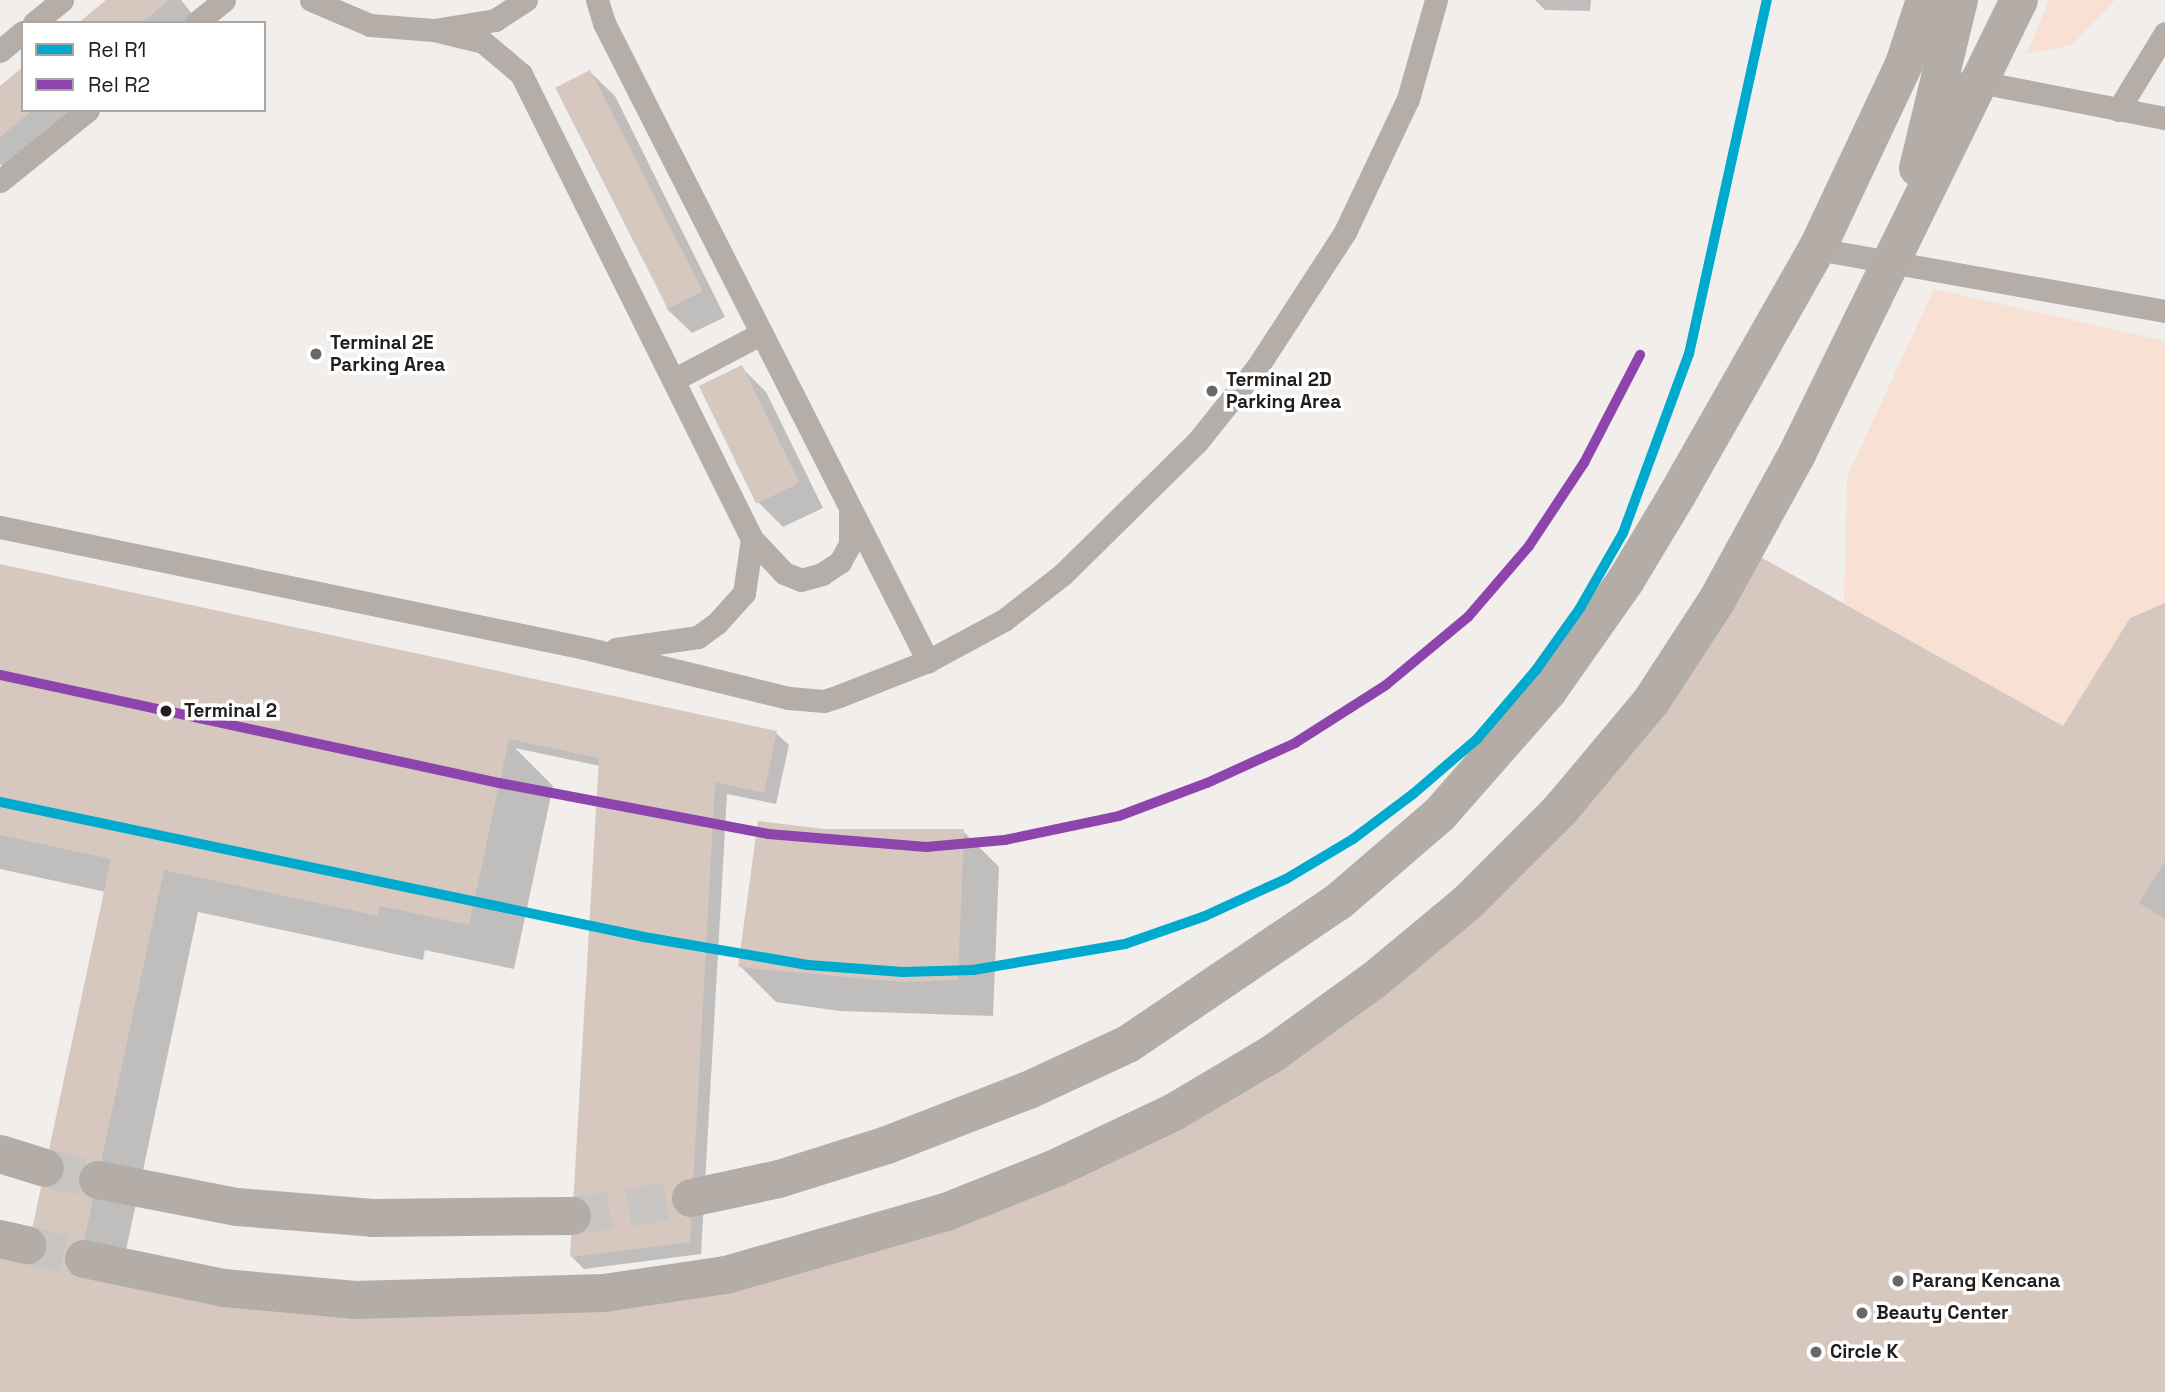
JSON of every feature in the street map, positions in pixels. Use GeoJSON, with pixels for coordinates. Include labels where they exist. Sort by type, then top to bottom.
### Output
{"type":"FeatureCollection","features":[{"type":"Feature","properties":{"kind":"street"},"geometry":{"type":"LineString","coordinates":[[691,1198],[779,1179],[875,1149],[1029,1090],[1128,1044],[1338,902],[1440,814],[1548,691],[1626,580],[1817,249],[1904,64],[1925,0]]}},
{"type":"Feature","properties":{"kind":"street"},"geometry":{"type":"LineString","coordinates":[[1899,242],[1959,0]]}},
{"type":"Feature","properties":{"kind":"street"},"geometry":{"type":"LineString","coordinates":[[84,1259],[224,1288],[355,1300],[604,1293],[726,1275],[883,1232],[1056,1168],[1174,1112],[1272,1054],[1373,981],[1467,903],[1561,809],[1644,710],[1728,579],[1857,337],[1899,242],[2018,0]]}},
{"type":"Feature","properties":{"kind":"street"},"geometry":{"type":"LineString","coordinates":[[0,1154],[45,1168]]}},
{"type":"Feature","properties":{"kind":"street"},"geometry":{"type":"LineString","coordinates":[[98,1180],[237,1207],[373,1218],[512,1220],[572,1216]]}},
{"type":"Feature","properties":{"kind":"lane"},"geometry":{"type":"LineString","coordinates":[[36,21],[62,0]]}},
{"type":"Feature","properties":{"kind":"lane"},"geometry":{"type":"LineString","coordinates":[[198,21],[224,0]]}},
{"type":"Feature","properties":{"kind":"lane"},"geometry":{"type":"LineString","coordinates":[[311,0],[370,25],[434,30],[482,42],[521,74],[675,379],[752,539],[784,573],[801,580],[822,574],[840,562],[850,544],[849,503]]}},
{"type":"Feature","properties":{"kind":"lane"},"geometry":{"type":"LineString","coordinates":[[434,30],[495,20],[526,0]]}},
{"type":"Feature","properties":{"kind":"lane"},"geometry":{"type":"LineString","coordinates":[[597,0],[604,23],[928,661]]}},
{"type":"Feature","properties":{"kind":"lane"},"geometry":{"type":"LineString","coordinates":[[0,527],[585,648],[804,701],[839,696],[928,661],[1004,620],[1063,574],[1197,442],[1258,366],[1345,232],[1408,99],[1436,0]]}},
{"type":"Feature","properties":{"kind":"lane"},"geometry":{"type":"LineString","coordinates":[[2118,110],[2165,33]]}},
{"type":"Feature","properties":{"kind":"lane"},"geometry":{"type":"LineString","coordinates":[[0,51],[21,34]]}},
{"type":"Feature","properties":{"kind":"lane"},"geometry":{"type":"LineString","coordinates":[[1904,64],[2165,118]]}},
{"type":"Feature","properties":{"kind":"lane"},"geometry":{"type":"LineString","coordinates":[[0,181],[86,112]]}},
{"type":"Feature","properties":{"kind":"lane"},"geometry":{"type":"LineString","coordinates":[[1817,249],[2165,311]]}},
{"type":"Feature","properties":{"kind":"lane"},"geometry":{"type":"LineString","coordinates":[[675,379],[762,333]]}},
{"type":"Feature","properties":{"kind":"lane"},"geometry":{"type":"LineString","coordinates":[[585,648],[632,650],[698,637],[730,613],[744,593],[752,539]]}},
{"type":"Feature","properties":{"kind":"shaded area"},"geometry":{"type":"Polygon","coordinates":[[[2049,0],[2115,0],[2072,45],[2027,54],[2049,0]]]}},
{"type":"Feature","properties":{"kind":"shaded area"},"geometry":{"type":"Polygon","coordinates":[[[1934,289],[2165,341],[2165,603],[2130,618],[2063,726],[1844,603],[1847,477],[1934,289]]]}},
{"type":"Feature","properties":{"kind":"building"},"geometry":{"type":"Polygon","coordinates":[[[106,0],[169,0],[143,21],[80,21],[106,0]]]}},
{"type":"Feature","properties":{"kind":"building"},"geometry":{"type":"Polygon","coordinates":[[[21,69],[21,112],[31,112],[0,137],[0,86],[21,69]]]}},
{"type":"Feature","properties":{"kind":"building"},"geometry":{"type":"Polygon","coordinates":[[[590,70],[703,291],[668,309],[555,88],[590,70]]]}},
{"type":"Feature","properties":{"kind":"building"},"geometry":{"type":"Polygon","coordinates":[[[742,365],[799,483],[756,504],[699,386],[742,365]]]}},
{"type":"Feature","properties":{"kind":"building"},"geometry":{"type":"Polygon","coordinates":[[[1755,554],[2063,726],[2130,618],[2165,603],[2165,861],[2139,903],[2165,919],[2165,1392],[0,1392],[0,1255],[25,1262],[111,859],[0,835],[0,564],[777,731],[764,793],[715,782],[690,1242],[570,1257],[599,758],[509,739],[469,925],[380,906],[378,916],[164,870],[77,1274],[226,1302],[838,1262],[1380,990],[1755,554]]]}},
{"type":"Feature","properties":{"kind":"building"},"geometry":{"type":"Polygon","coordinates":[[[758,821],[824,829],[964,829],[958,980],[902,982],[738,967],[758,821]]]}},
{"type":"Feature","properties":{"kind":"tunnel"},"geometry":{"type":"LineString","coordinates":[[45,1168],[98,1180]]}},
{"type":"Feature","properties":{"kind":"tunnel"},"geometry":{"type":"LineString","coordinates":[[572,1216],[691,1198]]}},
{"type":"Feature","properties":{"kind":"tunnel"},"geometry":{"type":"LineString","coordinates":[[27,1245],[84,1259]]}},
{"type":"Feature","properties":{"kind":"rail line","name":"R1"},"geometry":{"type":"LineString","coordinates":[[0,802],[644,937],[808,965],[903,972],[973,970],[1125,944],[1205,916],[1286,879],[1353,839],[1413,794],[1477,739],[1536,670],[1580,608],[1623,533],[1689,354],[1767,0]]}},
{"type":"Feature","properties":{"kind":"rail line","name":"R2"},"geometry":{"type":"LineString","coordinates":[[0,675],[499,783],[768,834],[926,847],[1005,840],[1119,816],[1207,783],[1295,743],[1386,685],[1468,617],[1529,546],[1584,463],[1640,355]]}},
{"type":"Feature","properties":{"kind":"place","name":"Terminal 2E Parking Area"},"geometry":{"type":"Point","coordinates":[316,354]}},
{"type":"Feature","properties":{"kind":"place","name":"Terminal 2D Parking Area"},"geometry":{"type":"Point","coordinates":[1212,391]}},
{"type":"Feature","properties":{"kind":"place","name":"Terminal 2"},"geometry":{"type":"Point","coordinates":[166,711]}},
{"type":"Feature","properties":{"kind":"place","name":"Parang Kencana"},"geometry":{"type":"Point","coordinates":[1898,1281]}},
{"type":"Feature","properties":{"kind":"place","name":"Beauty Center"},"geometry":{"type":"Point","coordinates":[1862,1313]}},
{"type":"Feature","properties":{"kind":"place","name":"Circle K"},"geometry":{"type":"Point","coordinates":[1816,1352]}}]}
